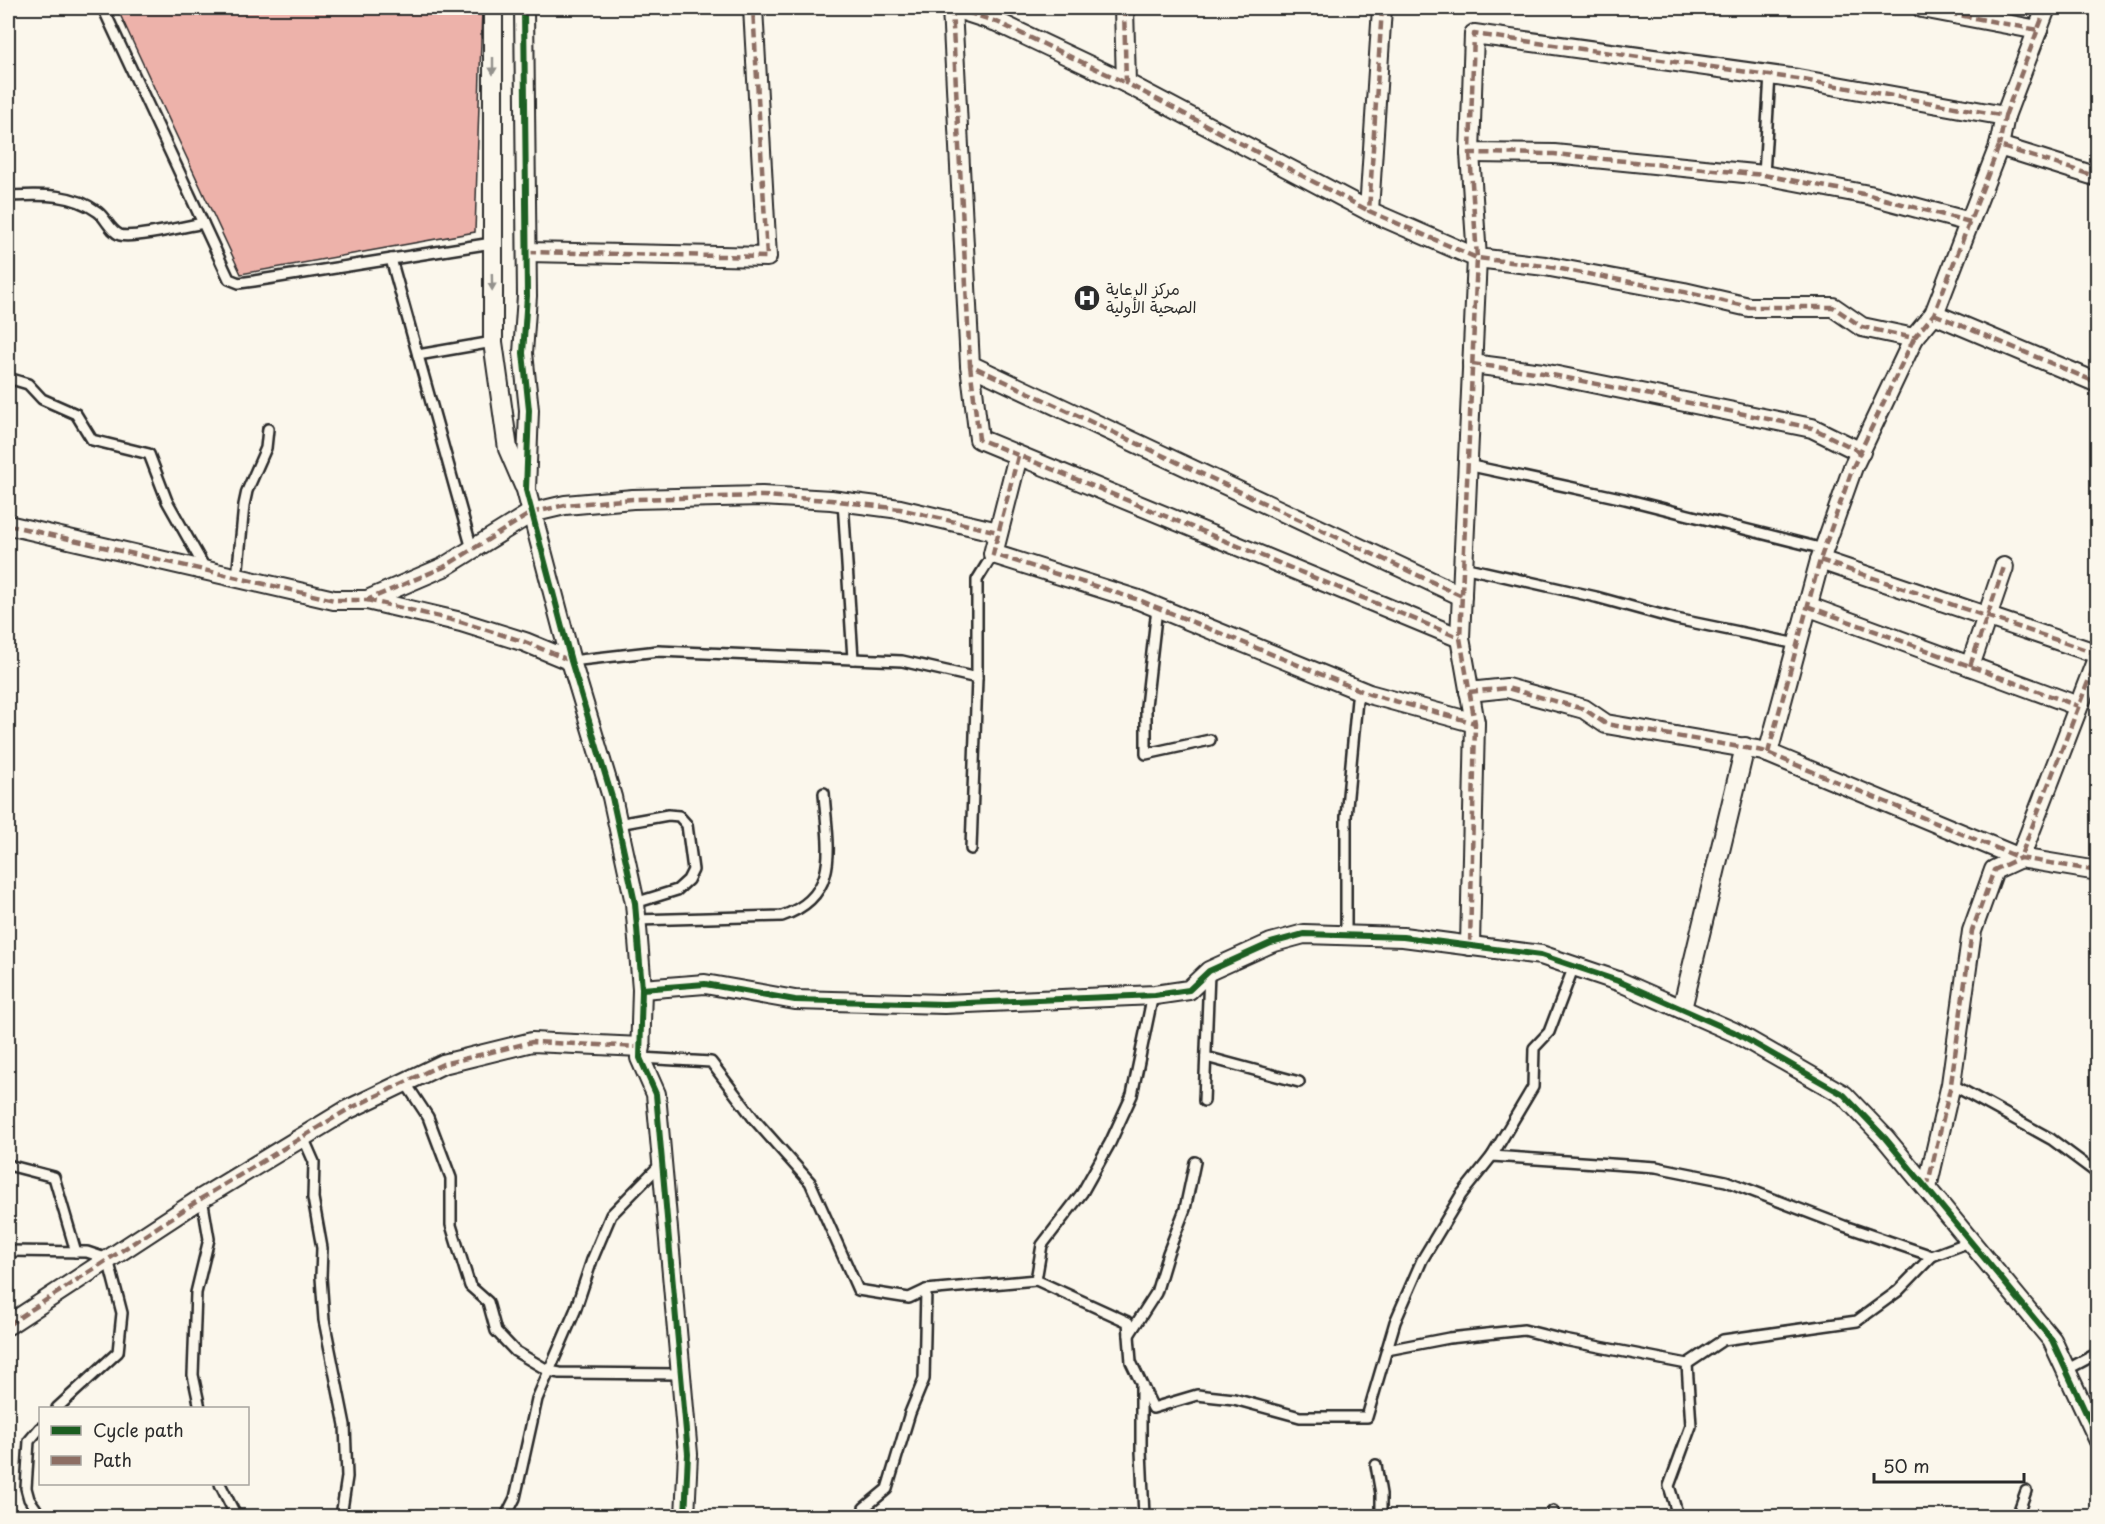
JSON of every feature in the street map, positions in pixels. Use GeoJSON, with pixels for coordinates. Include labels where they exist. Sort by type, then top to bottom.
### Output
{"type":"FeatureCollection","features":[{"type":"Feature","properties":{"kind":"street"},"geometry":{"type":"LineString","coordinates":[[493,8],[493,342],[508,449],[526,490],[571,661],[612,798],[636,912],[642,989],[640,1052],[656,1094],[688,1454],[685,1516]]}},
{"type":"Feature","properties":{"kind":"street"},"geometry":{"type":"LineString","coordinates":[[524,8],[526,318],[523,353],[529,410],[526,490]]}},
{"type":"Feature","properties":{"kind":"street"},"geometry":{"type":"LineString","coordinates":[[526,252],[767,257],[753,8]]}},
{"type":"Feature","properties":{"kind":"street"},"geometry":{"type":"LineString","coordinates":[[1460,638],[979,440],[970,365],[953,8],[997,22],[1125,83],[1370,211],[1477,258],[1545,266],[1684,292],[1749,307],[1833,307],[1862,327],[1914,338]]}},
{"type":"Feature","properties":{"kind":"street"},"geometry":{"type":"LineString","coordinates":[[1124,8],[1125,83]]}},
{"type":"Feature","properties":{"kind":"street"},"geometry":{"type":"LineString","coordinates":[[1370,211],[1382,8]]}},
{"type":"Feature","properties":{"kind":"street"},"geometry":{"type":"LineString","coordinates":[[1922,8],[2038,30]]}},
{"type":"Feature","properties":{"kind":"street"},"geometry":{"type":"LineString","coordinates":[[1768,753],[1822,555],[1860,452],[1914,338],[1934,314],[1999,146],[2005,116],[2046,8]]}},
{"type":"Feature","properties":{"kind":"street"},"geometry":{"type":"LineString","coordinates":[[1470,946],[1475,723],[1460,638],[1477,258],[1470,153],[1474,34],[1770,75],[2005,116]]}},
{"type":"Feature","properties":{"kind":"street"},"geometry":{"type":"LineString","coordinates":[[1999,146],[2097,177]]}},
{"type":"Feature","properties":{"kind":"street"},"geometry":{"type":"LineString","coordinates":[[1470,153],[1554,154],[1764,175],[1869,195],[1970,222]]}},
{"type":"Feature","properties":{"kind":"street"},"geometry":{"type":"LineString","coordinates":[[1934,314],[2097,383]]}},
{"type":"Feature","properties":{"kind":"street"},"geometry":{"type":"LineString","coordinates":[[493,317],[526,318]]}},
{"type":"Feature","properties":{"kind":"street"},"geometry":{"type":"LineString","coordinates":[[1472,364],[1542,373],[1812,428],[1860,452]]}},
{"type":"Feature","properties":{"kind":"street"},"geometry":{"type":"LineString","coordinates":[[970,365],[1462,596]]}},
{"type":"Feature","properties":{"kind":"street"},"geometry":{"type":"LineString","coordinates":[[1018,456],[993,554],[1139,600],[1358,689],[1475,723]]}},
{"type":"Feature","properties":{"kind":"street"},"geometry":{"type":"LineString","coordinates":[[367,600],[444,567],[531,513],[565,505],[633,499],[762,496],[843,501],[900,508],[998,532]]}},
{"type":"Feature","properties":{"kind":"street"},"geometry":{"type":"LineString","coordinates":[[8,525],[334,600],[367,600],[461,622],[525,642],[571,661]]}},
{"type":"Feature","properties":{"kind":"street"},"geometry":{"type":"LineString","coordinates":[[1822,555],[2097,655],[2020,858],[1994,870],[1972,931],[1951,1084],[1927,1188]]}},
{"type":"Feature","properties":{"kind":"street"},"geometry":{"type":"LineString","coordinates":[[1970,666],[2004,567]]}},
{"type":"Feature","properties":{"kind":"street"},"geometry":{"type":"LineString","coordinates":[[1807,606],[2078,706]]}},
{"type":"Feature","properties":{"kind":"street"},"geometry":{"type":"LineString","coordinates":[[1469,692],[1507,688],[1584,709],[1606,724],[1745,747],[1768,753],[2020,858],[2097,871]]}},
{"type":"Feature","properties":{"kind":"street"},"geometry":{"type":"LineString","coordinates":[[1682,1009],[1745,747]]}},
{"type":"Feature","properties":{"kind":"street"},"geometry":{"type":"LineString","coordinates":[[642,989],[705,984],[795,1000],[944,1004],[1155,995],[1189,990],[1209,970],[1271,943],[1304,934],[1403,937],[1541,955],[1618,981],[1734,1032],[1844,1095],[1886,1138],[2052,1340],[2097,1439]]}},
{"type":"Feature","properties":{"kind":"street"},"geometry":{"type":"LineString","coordinates":[[8,1325],[202,1198],[347,1110],[443,1064],[532,1042],[640,1052]]}},
{"type":"Feature","properties":{"kind":"lane"},"geometry":{"type":"LineString","coordinates":[[103,8],[229,279],[239,283],[492,243]]}},
{"type":"Feature","properties":{"kind":"lane"},"geometry":{"type":"LineString","coordinates":[[1764,175],[1770,75]]}},
{"type":"Feature","properties":{"kind":"lane"},"geometry":{"type":"LineString","coordinates":[[8,196],[52,195],[67,198],[95,210],[104,217],[113,230],[121,235],[134,235],[203,223]]}},
{"type":"Feature","properties":{"kind":"lane"},"geometry":{"type":"LineString","coordinates":[[392,259],[472,549]]}},
{"type":"Feature","properties":{"kind":"lane"},"geometry":{"type":"LineString","coordinates":[[418,355],[493,342]]}},
{"type":"Feature","properties":{"kind":"lane"},"geometry":{"type":"LineString","coordinates":[[8,378],[28,384],[42,399],[76,414],[92,440],[149,454],[167,501],[206,570]]}},
{"type":"Feature","properties":{"kind":"lane"},"geometry":{"type":"LineString","coordinates":[[237,578],[244,505],[247,491],[266,448],[268,429]]}},
{"type":"Feature","properties":{"kind":"lane"},"geometry":{"type":"LineString","coordinates":[[1467,465],[1625,499],[1822,555]]}},
{"type":"Feature","properties":{"kind":"lane"},"geometry":{"type":"LineString","coordinates":[[843,501],[853,659]]}},
{"type":"Feature","properties":{"kind":"lane"},"geometry":{"type":"LineString","coordinates":[[971,849],[977,678],[977,580],[993,554]]}},
{"type":"Feature","properties":{"kind":"lane"},"geometry":{"type":"LineString","coordinates":[[1463,567],[1596,597],[1676,619],[1797,644]]}},
{"type":"Feature","properties":{"kind":"lane"},"geometry":{"type":"LineString","coordinates":[[1157,608],[1146,706],[1146,754],[1210,740]]}},
{"type":"Feature","properties":{"kind":"lane"},"geometry":{"type":"LineString","coordinates":[[571,661],[658,651],[902,661],[977,678]]}},
{"type":"Feature","properties":{"kind":"lane"},"geometry":{"type":"LineString","coordinates":[[1346,935],[1346,817],[1358,689]]}},
{"type":"Feature","properties":{"kind":"lane"},"geometry":{"type":"LineString","coordinates":[[636,912],[782,916],[794,912],[814,896],[824,882],[828,868],[824,792]]}},
{"type":"Feature","properties":{"kind":"lane"},"geometry":{"type":"LineString","coordinates":[[618,824],[668,815],[678,816],[687,825],[693,870],[688,880],[677,890],[636,912]]}},
{"type":"Feature","properties":{"kind":"lane"},"geometry":{"type":"LineString","coordinates":[[640,1052],[711,1062],[754,1119],[810,1182],[858,1290],[909,1298],[926,1290],[1036,1280],[1128,1322],[1131,1362],[1153,1408],[1197,1395],[1234,1399],[1300,1417],[1367,1417],[1395,1322],[1422,1260],[1461,1195],[1492,1156],[1533,1087],[1534,1048],[1549,1032],[1574,966]]}},
{"type":"Feature","properties":{"kind":"lane"},"geometry":{"type":"LineString","coordinates":[[1204,1101],[1209,970]]}},
{"type":"Feature","properties":{"kind":"lane"},"geometry":{"type":"LineString","coordinates":[[1036,1280],[1042,1245],[1082,1193],[1110,1143],[1132,1095],[1155,995]]}},
{"type":"Feature","properties":{"kind":"lane"},"geometry":{"type":"LineString","coordinates":[[1206,1057],[1299,1082]]}},
{"type":"Feature","properties":{"kind":"lane"},"geometry":{"type":"LineString","coordinates":[[405,1082],[428,1117],[451,1178],[451,1225],[458,1251],[470,1286],[488,1302],[496,1331],[515,1351],[549,1371],[680,1374]]}},
{"type":"Feature","properties":{"kind":"lane"},"geometry":{"type":"LineString","coordinates":[[1951,1084],[2051,1139],[2097,1174]]}},
{"type":"Feature","properties":{"kind":"lane"},"geometry":{"type":"LineString","coordinates":[[303,1137],[314,1162],[313,1198],[322,1248],[321,1277],[324,1320],[345,1425],[347,1477],[341,1516]]}},
{"type":"Feature","properties":{"kind":"lane"},"geometry":{"type":"LineString","coordinates":[[1492,1156],[1656,1167],[1726,1181],[1844,1226],[1932,1256]]}},
{"type":"Feature","properties":{"kind":"lane"},"geometry":{"type":"LineString","coordinates":[[1129,1335],[1156,1293],[1185,1209],[1195,1162]]}},
{"type":"Feature","properties":{"kind":"lane"},"geometry":{"type":"LineString","coordinates":[[506,1516],[515,1498],[537,1399],[575,1311],[592,1260],[611,1215],[662,1164]]}},
{"type":"Feature","properties":{"kind":"lane"},"geometry":{"type":"LineString","coordinates":[[8,1165],[54,1177],[76,1252]]}},
{"type":"Feature","properties":{"kind":"lane"},"geometry":{"type":"LineString","coordinates":[[200,1407],[193,1375],[196,1293],[210,1239],[202,1198]]}},
{"type":"Feature","properties":{"kind":"lane"},"geometry":{"type":"LineString","coordinates":[[1387,1350],[1449,1338],[1524,1330],[1688,1364],[1723,1340],[1857,1321],[1898,1291],[1932,1256],[1972,1241]]}},
{"type":"Feature","properties":{"kind":"lane"},"geometry":{"type":"LineString","coordinates":[[8,1251],[87,1252],[108,1259],[122,1313],[117,1352],[58,1407]]}},
{"type":"Feature","properties":{"kind":"lane"},"geometry":{"type":"LineString","coordinates":[[863,1516],[864,1508],[887,1489],[910,1413],[924,1379],[926,1290]]}},
{"type":"Feature","properties":{"kind":"lane"},"geometry":{"type":"LineString","coordinates":[[2066,1370],[2097,1353]]}},
{"type":"Feature","properties":{"kind":"lane"},"geometry":{"type":"LineString","coordinates":[[1678,1516],[1669,1486],[1691,1426],[1688,1364]]}},
{"type":"Feature","properties":{"kind":"lane"},"geometry":{"type":"LineString","coordinates":[[1142,1384],[1141,1451],[1144,1516]]}},
{"type":"Feature","properties":{"kind":"lane"},"geometry":{"type":"LineString","coordinates":[[37,1516],[26,1488],[29,1441],[39,1429]]}},
{"type":"Feature","properties":{"kind":"lane"},"geometry":{"type":"LineString","coordinates":[[1377,1465],[1381,1516]]}},
{"type":"Feature","properties":{"kind":"lane"},"geometry":{"type":"LineString","coordinates":[[220,1485],[236,1516]]}},
{"type":"Feature","properties":{"kind":"lane"},"geometry":{"type":"LineString","coordinates":[[2017,1516],[2026,1491]]}},
{"type":"Feature","properties":{"kind":"building"},"geometry":{"type":"Polygon","coordinates":[[[117,8],[482,8],[475,232],[241,274],[117,8]]]}},
{"type":"Feature","properties":{"kind":"marked path"},"geometry":{"type":"LineString","coordinates":[[527,252],[767,257],[753,8]]}},
{"type":"Feature","properties":{"kind":"marked path"},"geometry":{"type":"LineString","coordinates":[[952,8],[970,365],[1462,596]]}},
{"type":"Feature","properties":{"kind":"marked path"},"geometry":{"type":"LineString","coordinates":[[954,8],[997,22],[1126,83]]}},
{"type":"Feature","properties":{"kind":"marked path"},"geometry":{"type":"LineString","coordinates":[[1124,8],[1126,83],[1369,211]]}},
{"type":"Feature","properties":{"kind":"marked path"},"geometry":{"type":"LineString","coordinates":[[1382,8],[1369,211],[1477,258],[1460,638],[1475,723],[1470,946]]}},
{"type":"Feature","properties":{"kind":"marked path"},"geometry":{"type":"LineString","coordinates":[[1922,8],[2038,30]]}},
{"type":"Feature","properties":{"kind":"marked path"},"geometry":{"type":"LineString","coordinates":[[2005,116],[2046,8]]}},
{"type":"Feature","properties":{"kind":"marked path"},"geometry":{"type":"LineString","coordinates":[[1970,222],[1869,195],[1764,175],[1554,154],[1470,153],[1474,34],[1798,79],[2005,116],[1999,146]]}},
{"type":"Feature","properties":{"kind":"marked path"},"geometry":{"type":"LineString","coordinates":[[1470,153],[1477,258],[1545,266],[1684,292],[1749,307],[1833,307],[1862,327],[1914,338],[1934,314],[1999,146],[2098,177]]}},
{"type":"Feature","properties":{"kind":"marked path"},"geometry":{"type":"LineString","coordinates":[[1934,314],[2098,383]]}},
{"type":"Feature","properties":{"kind":"marked path"},"geometry":{"type":"LineString","coordinates":[[1768,753],[1820,560],[1853,467],[1914,338]]}},
{"type":"Feature","properties":{"kind":"marked path"},"geometry":{"type":"LineString","coordinates":[[1472,364],[1543,373],[1812,428],[1861,452]]}},
{"type":"Feature","properties":{"kind":"marked path"},"geometry":{"type":"LineString","coordinates":[[970,365],[979,439],[1460,638]]}},
{"type":"Feature","properties":{"kind":"marked path"},"geometry":{"type":"LineString","coordinates":[[1018,456],[993,554],[1139,600],[1369,694],[1475,723]]}},
{"type":"Feature","properties":{"kind":"marked path"},"geometry":{"type":"LineString","coordinates":[[8,525],[334,600],[367,600],[444,567],[531,513],[565,505],[633,499],[762,496],[831,500],[900,509],[998,532]]}},
{"type":"Feature","properties":{"kind":"marked path"},"geometry":{"type":"LineString","coordinates":[[1820,560],[2098,654]]}},
{"type":"Feature","properties":{"kind":"marked path"},"geometry":{"type":"LineString","coordinates":[[1970,666],[2004,567]]}},
{"type":"Feature","properties":{"kind":"marked path"},"geometry":{"type":"LineString","coordinates":[[367,600],[461,622],[525,642],[571,661]]}},
{"type":"Feature","properties":{"kind":"marked path"},"geometry":{"type":"LineString","coordinates":[[1807,606],[2078,706]]}},
{"type":"Feature","properties":{"kind":"marked path"},"geometry":{"type":"LineString","coordinates":[[2098,656],[2020,858],[2098,871]]}},
{"type":"Feature","properties":{"kind":"marked path"},"geometry":{"type":"LineString","coordinates":[[1469,692],[1507,688],[1584,709],[1606,724],[1763,751],[2020,858]]}},
{"type":"Feature","properties":{"kind":"marked path"},"geometry":{"type":"LineString","coordinates":[[1927,1188],[1951,1084],[1972,931],[1994,870],[2020,858]]}},
{"type":"Feature","properties":{"kind":"marked path"},"geometry":{"type":"LineString","coordinates":[[8,1325],[202,1198],[347,1110],[443,1064],[532,1042],[641,1047]]}},
{"type":"Feature","properties":{"kind":"cycle path"},"geometry":{"type":"LineString","coordinates":[[524,8],[527,296],[523,353],[529,410],[526,490],[571,661],[612,797],[635,903],[642,989],[640,1058],[656,1094],[688,1454],[685,1516]]}},
{"type":"Feature","properties":{"kind":"cycle path"},"geometry":{"type":"LineString","coordinates":[[642,989],[705,984],[795,1000],[944,1004],[1155,995],[1189,990],[1209,971],[1271,943],[1304,934],[1403,937],[1541,955],[1618,981],[1734,1032],[1844,1095],[1885,1138],[2052,1340],[2098,1439]]}},
{"type":"Feature","properties":{"kind":"place","name":"مركز الرعاية الصحية الأولية"},"geometry":{"type":"Point","coordinates":[1087,298]}}]}
